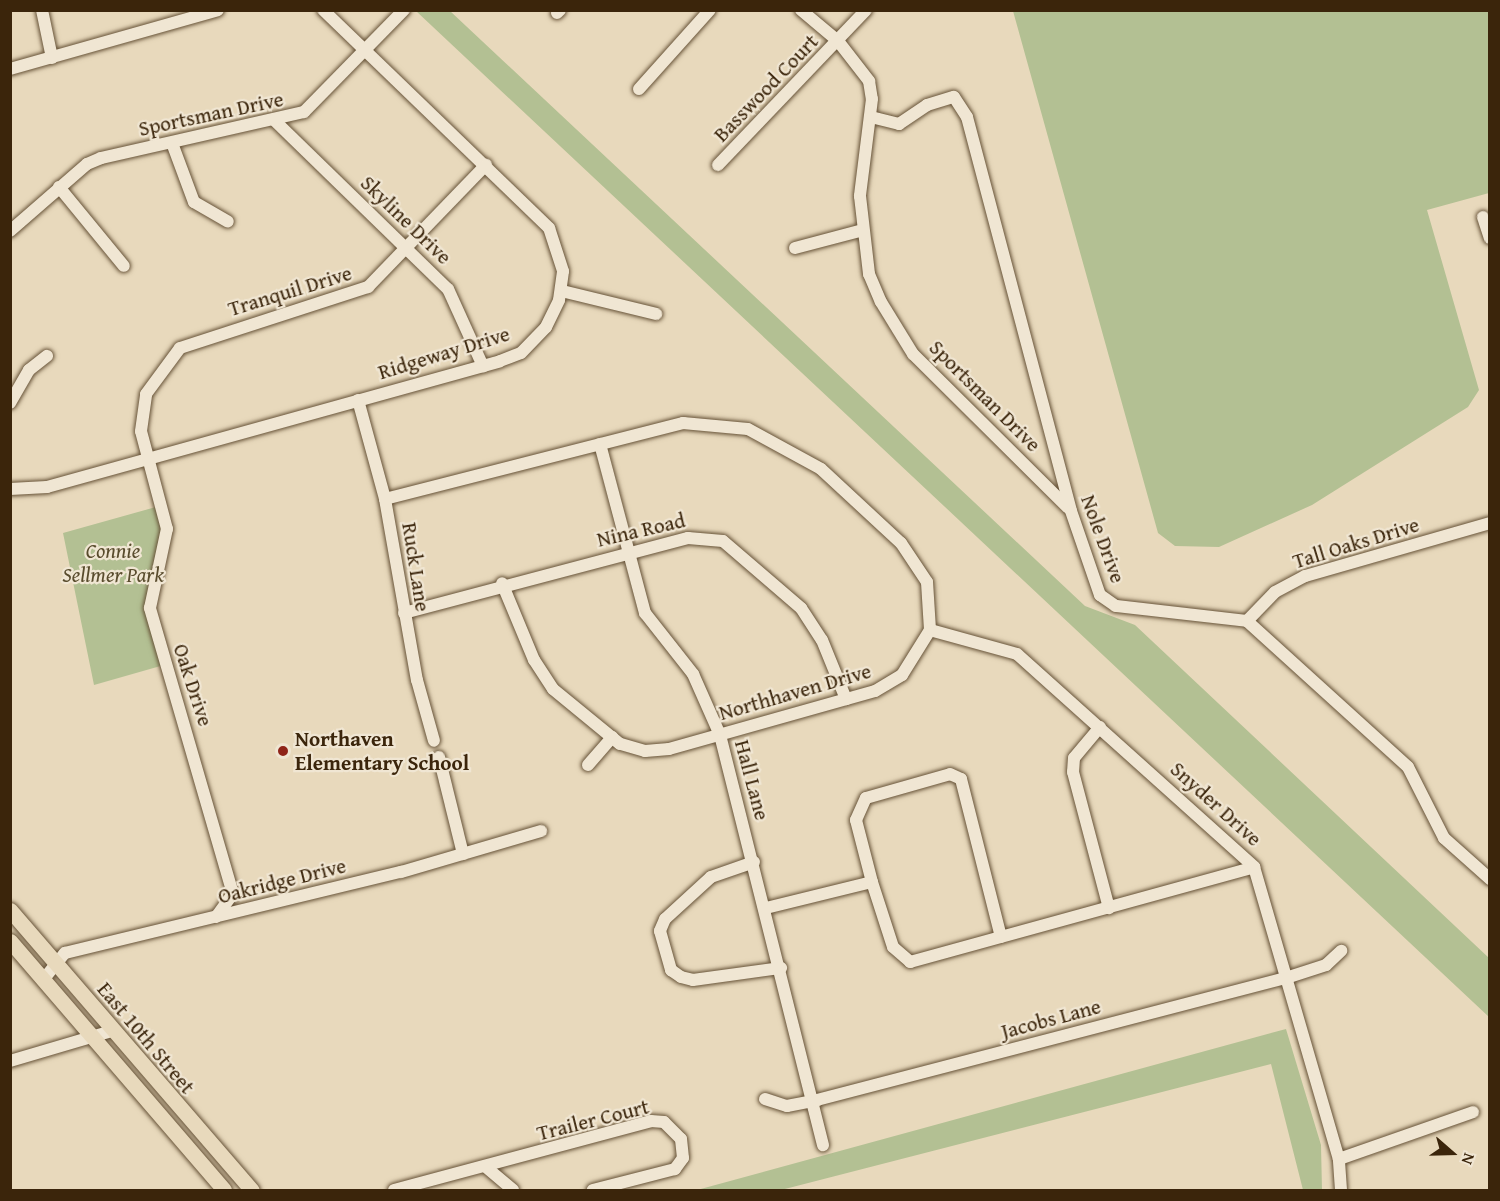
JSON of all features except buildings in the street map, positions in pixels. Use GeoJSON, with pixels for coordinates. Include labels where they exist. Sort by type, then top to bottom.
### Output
{"type":"FeatureCollection","features":[{"type":"Feature","properties":{"kind":"main road","name":"East 10th Street"},"geometry":{"type":"LineString","coordinates":[[10,910],[252,1191]]}},
{"type":"Feature","properties":{"kind":"main road","name":"East 10th Street"},"geometry":{"type":"LineString","coordinates":[[10,941],[224,1191]]}},
{"type":"Feature","properties":{"kind":"street"},"geometry":{"type":"LineString","coordinates":[[42,10],[52,58]]}},
{"type":"Feature","properties":{"kind":"street"},"geometry":{"type":"LineString","coordinates":[[10,69],[218,10]]}},
{"type":"Feature","properties":{"kind":"street"},"geometry":{"type":"LineString","coordinates":[[322,10],[486,165],[549,228],[563,271],[562,291],[656,314]]}},
{"type":"Feature","properties":{"kind":"street","name":"Sportsman Drive"},"geometry":{"type":"LineString","coordinates":[[10,231],[59,187],[101,158],[275,121],[304,112],[404,10]]}},
{"type":"Feature","properties":{"kind":"street"},"geometry":{"type":"LineString","coordinates":[[639,89],[710,10]]}},
{"type":"Feature","properties":{"kind":"street","name":"Sportsman Drive"},"geometry":{"type":"LineString","coordinates":[[801,10],[838,41],[869,81],[871,117],[863,149],[863,230],[869,274],[913,354],[1071,511]]}},
{"type":"Feature","properties":{"kind":"street","name":"Basswood Court"},"geometry":{"type":"LineString","coordinates":[[718,165],[866,10]]}},
{"type":"Feature","properties":{"kind":"street","name":"Nole Drive"},"geometry":{"type":"LineString","coordinates":[[871,117],[908,122],[927,105],[954,97],[967,117],[1071,511],[1105,600],[1247,621]]}},
{"type":"Feature","properties":{"kind":"street","name":"Skyline Drive"},"geometry":{"type":"LineString","coordinates":[[275,121],[409,248],[448,289],[483,366]]}},
{"type":"Feature","properties":{"kind":"street"},"geometry":{"type":"LineString","coordinates":[[172,143],[194,202],[228,222]]}},
{"type":"Feature","properties":{"kind":"street","name":"Tranquil Drive"},"geometry":{"type":"LineString","coordinates":[[149,459],[141,410],[150,384],[180,348],[348,296],[378,279],[486,165]]}},
{"type":"Feature","properties":{"kind":"street"},"geometry":{"type":"LineString","coordinates":[[59,187],[124,266]]}},
{"type":"Feature","properties":{"kind":"street"},"geometry":{"type":"LineString","coordinates":[[1483,217],[1490,238]]}},
{"type":"Feature","properties":{"kind":"street"},"geometry":{"type":"LineString","coordinates":[[795,248],[863,230]]}},
{"type":"Feature","properties":{"kind":"street","name":"Ridgeway Drive"},"geometry":{"type":"LineString","coordinates":[[10,489],[47,487],[483,366],[535,341],[562,291]]}},
{"type":"Feature","properties":{"kind":"street"},"geometry":{"type":"LineString","coordinates":[[10,403],[29,370],[47,356]]}},
{"type":"Feature","properties":{"kind":"street","name":"Ruck Lane"},"geometry":{"type":"LineString","coordinates":[[358,400],[385,499],[404,613],[434,741]]}},
{"type":"Feature","properties":{"kind":"street"},"geometry":{"type":"LineString","coordinates":[[385,499],[600,444],[700,422],[773,438],[821,469],[901,543],[927,582],[930,630]]}},
{"type":"Feature","properties":{"kind":"street","name":"Hall Lane"},"geometry":{"type":"LineString","coordinates":[[600,444],[649,622],[693,674],[720,735],[766,908],[824,1145]]}},
{"type":"Feature","properties":{"kind":"street","name":"Oak Drive"},"geometry":{"type":"LineString","coordinates":[[149,459],[167,529],[150,608],[233,894],[216,917]]}},
{"type":"Feature","properties":{"kind":"street","name":"Tall Oaks Drive"},"geometry":{"type":"LineString","coordinates":[[1247,621],[1275,592],[1305,576],[1490,523]]}},
{"type":"Feature","properties":{"kind":"street","name":"Nina Road"},"geometry":{"type":"LineString","coordinates":[[404,613],[502,584],[688,538],[733,545],[810,619],[846,699]]}},
{"type":"Feature","properties":{"kind":"street","name":"Northhaven Drive"},"geometry":{"type":"LineString","coordinates":[[502,584],[534,660],[553,689],[620,744],[645,751],[720,735],[875,691],[902,675],[930,630]]}},
{"type":"Feature","properties":{"kind":"street"},"geometry":{"type":"LineString","coordinates":[[1247,621],[1408,767],[1444,838],[1490,879]]}},
{"type":"Feature","properties":{"kind":"street","name":"Snyder Drive"},"geometry":{"type":"LineString","coordinates":[[930,630],[1017,654],[1254,867],[1289,977],[1339,1158],[1341,1191]]}},
{"type":"Feature","properties":{"kind":"street"},"geometry":{"type":"LineString","coordinates":[[1100,727],[1074,758],[1073,772],[1109,908]]}},
{"type":"Feature","properties":{"kind":"street"},"geometry":{"type":"LineString","coordinates":[[588,765],[612,736]]}},
{"type":"Feature","properties":{"kind":"street"},"geometry":{"type":"LineString","coordinates":[[439,757],[463,854]]}},
{"type":"Feature","properties":{"kind":"street"},"geometry":{"type":"LineString","coordinates":[[1001,937],[967,792],[956,776],[866,798],[856,820],[872,882],[900,958],[910,962],[1109,908],[1254,867]]}},
{"type":"Feature","properties":{"kind":"street","name":"Oakridge Drive"},"geometry":{"type":"LineString","coordinates":[[54,961],[65,953],[463,854],[541,831]]}},
{"type":"Feature","properties":{"kind":"street"},"geometry":{"type":"LineString","coordinates":[[754,862],[711,876],[665,919],[660,931],[671,970],[693,981],[781,968]]}},
{"type":"Feature","properties":{"kind":"street"},"geometry":{"type":"LineString","coordinates":[[766,908],[872,882]]}},
{"type":"Feature","properties":{"kind":"street","name":"Jacobs Lane"},"geometry":{"type":"LineString","coordinates":[[765,1099],[787,1106],[812,1102],[1289,977],[1326,965],[1341,951]]}},
{"type":"Feature","properties":{"kind":"street"},"geometry":{"type":"LineString","coordinates":[[43,980],[54,961]]}},
{"type":"Feature","properties":{"kind":"street"},"geometry":{"type":"LineString","coordinates":[[10,1061],[92,1039],[112,1031]]}},
{"type":"Feature","properties":{"kind":"street"},"geometry":{"type":"LineString","coordinates":[[1339,1158],[1473,1112]]}},
{"type":"Feature","properties":{"kind":"street","name":"Trailer Court"},"geometry":{"type":"LineString","coordinates":[[394,1191],[487,1168],[651,1121],[664,1122],[681,1139],[683,1158],[675,1169],[593,1191]]}},
{"type":"Feature","properties":{"kind":"street"},"geometry":{"type":"LineString","coordinates":[[487,1168],[513,1191]]}},
{"type":"Feature","properties":{"kind":"green space"},"geometry":{"type":"Polygon","coordinates":[[[416,11],[450,11],[1085,606],[1135,625],[1489,958],[1489,1017],[416,11]]]}},
{"type":"Feature","properties":{"kind":"green space"},"geometry":{"type":"Polygon","coordinates":[[[1013,11],[1489,11],[1489,193],[1427,210],[1479,390],[1468,407],[1312,505],[1219,547],[1175,546],[1158,533],[1013,11]]]}},
{"type":"Feature","properties":{"kind":"green space","name":"Connie Sellmer Park"},"geometry":{"type":"Polygon","coordinates":[[[163,505],[165,544],[154,625],[164,665],[94,685],[63,533],[163,505]]]}},
{"type":"Feature","properties":{"kind":"green space"},"geometry":{"type":"Polygon","coordinates":[[[1286,1029],[1321,1145],[1322,1190],[1303,1190],[1271,1064],[781,1190],[697,1190],[1286,1029]]]}},
{"type":"Feature","properties":{"kind":"place","name":"Northaven Elementary School"},"geometry":{"type":"Point","coordinates":[283,751]}}]}
